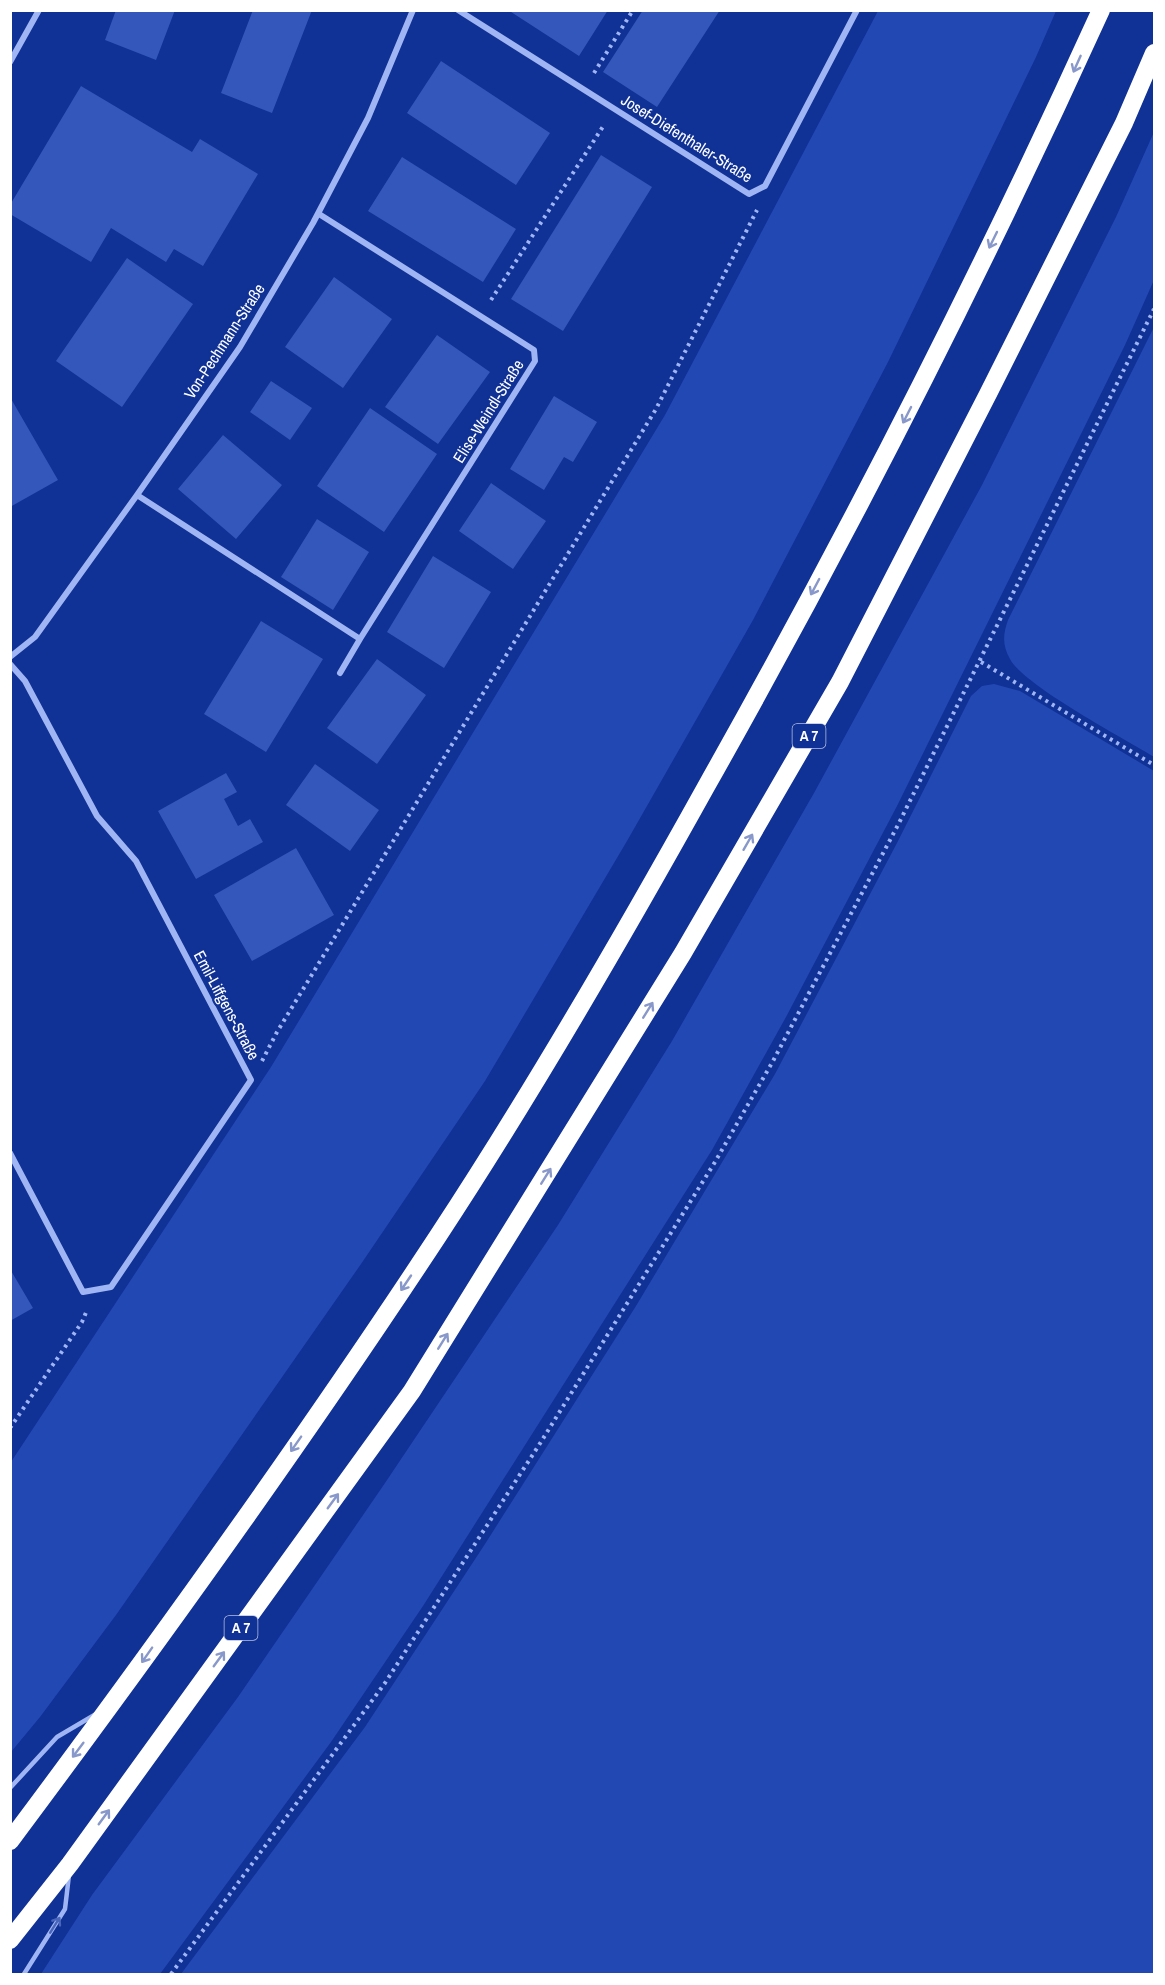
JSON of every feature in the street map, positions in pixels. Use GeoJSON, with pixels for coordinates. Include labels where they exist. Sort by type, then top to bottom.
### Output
{"type":"FeatureCollection","features":[{"type":"Feature","properties":{"kind":"highway"},"geometry":{"type":"LineString","coordinates":[[10,1841],[113,1703],[299,1440],[439,1234],[606,966],[760,690],[903,422],[1038,150],[1101,10]]}},
{"type":"Feature","properties":{"kind":"highway","name":"A 7"},"geometry":{"type":"LineString","coordinates":[[10,1940],[70,1864],[412,1391],[683,953],[851,662],[920,530],[1103,164],[1155,53]]}},
{"type":"Feature","properties":{"kind":"street"},"geometry":{"type":"LineString","coordinates":[[11,60],[39,10]]}},
{"type":"Feature","properties":{"kind":"street","name":"Von-Pechmann-Straße"},"geometry":{"type":"LineString","coordinates":[[10,657],[35,637],[240,347],[319,214],[368,118],[413,10]]}},
{"type":"Feature","properties":{"kind":"street","name":"Josef-Diefenthaler-Straße"},"geometry":{"type":"LineString","coordinates":[[458,10],[749,194],[765,186],[857,10]]}},
{"type":"Feature","properties":{"kind":"street","name":"Elise-Weindl-Straße"},"geometry":{"type":"LineString","coordinates":[[319,214],[534,350],[535,362],[340,673]]}},
{"type":"Feature","properties":{"kind":"street"},"geometry":{"type":"LineString","coordinates":[[137,495],[360,639]]}},
{"type":"Feature","properties":{"kind":"street","name":"Emil-Liffgens-Straße"},"geometry":{"type":"LineString","coordinates":[[10,664],[25,681],[97,816],[136,861],[251,1080],[111,1287],[94,1290]]}},
{"type":"Feature","properties":{"kind":"street"},"geometry":{"type":"LineString","coordinates":[[10,1153],[83,1292],[94,1290]]}},
{"type":"Feature","properties":{"kind":"lane"},"geometry":{"type":"LineString","coordinates":[[10,1788],[57,1737],[113,1703]]}},
{"type":"Feature","properties":{"kind":"lane"},"geometry":{"type":"LineString","coordinates":[[24,1974],[65,1909],[70,1864]]}},
{"type":"Feature","properties":{"kind":"path"},"geometry":{"type":"LineString","coordinates":[[584,90],[633,10]]}},
{"type":"Feature","properties":{"kind":"path"},"geometry":{"type":"LineString","coordinates":[[481,316],[614,109]]}},
{"type":"Feature","properties":{"kind":"path"},"geometry":{"type":"LineString","coordinates":[[251,1080],[277,1032],[656,409],[757,212],[756,191]]}},
{"type":"Feature","properties":{"kind":"path"},"geometry":{"type":"LineString","coordinates":[[171,1974],[385,1683],[539,1445],[709,1172],[773,1061],[888,843],[981,662],[1155,309]]}},
{"type":"Feature","properties":{"kind":"path"},"geometry":{"type":"LineString","coordinates":[[981,662],[1155,765]]}},
{"type":"Feature","properties":{"kind":"path"},"geometry":{"type":"LineString","coordinates":[[10,1428],[82,1322],[94,1290]]}},
{"type":"Feature","properties":{"kind":"shaded area"},"geometry":{"type":"Polygon","coordinates":[[[878,11],[1056,11],[1036,57],[888,362],[753,620],[627,841],[485,1081],[361,1264],[116,1615],[11,1752],[11,1462],[271,1067],[665,415],[878,11]]]}},
{"type":"Feature","properties":{"kind":"shaded area"},"geometry":{"type":"Polygon","coordinates":[[[1154,132],[1154,280],[1125,345],[897,806],[786,1017],[712,1150],[423,1606],[331,1742],[160,1974],[41,1974],[92,1895],[238,1697],[383,1486],[558,1225],[672,1041],[814,793],[982,485],[1116,217],[1154,132]]]}},
{"type":"Feature","properties":{"kind":"shaded area"},"geometry":{"type":"Polygon","coordinates":[[[1154,327],[1154,757],[1034,683],[1010,659],[1004,640],[1008,620],[1154,327]]]}},
{"type":"Feature","properties":{"kind":"shaded area"},"geometry":{"type":"Polygon","coordinates":[[[994,684],[1020,691],[1154,771],[1154,1974],[181,1974],[365,1727],[485,1544],[636,1306],[775,1074],[897,843],[971,696],[982,686],[994,684]]]}},
{"type":"Feature","properties":{"kind":"building"},"geometry":{"type":"Polygon","coordinates":[[[116,10],[175,10],[156,60],[105,40],[116,10]]]}},
{"type":"Feature","properties":{"kind":"building"},"geometry":{"type":"Polygon","coordinates":[[[253,10],[312,10],[272,113],[221,93],[253,10]]]}},
{"type":"Feature","properties":{"kind":"building"},"geometry":{"type":"Polygon","coordinates":[[[508,10],[608,10],[579,56],[508,10]]]}},
{"type":"Feature","properties":{"kind":"building"},"geometry":{"type":"Polygon","coordinates":[[[643,10],[720,10],[657,107],[603,72],[643,10]]]}},
{"type":"Feature","properties":{"kind":"building"},"geometry":{"type":"Polygon","coordinates":[[[441,61],[550,133],[516,185],[407,113],[441,61]]]}},
{"type":"Feature","properties":{"kind":"building"},"geometry":{"type":"Polygon","coordinates":[[[81,86],[192,152],[200,139],[258,174],[203,266],[174,249],[166,262],[111,228],[91,262],[10,214],[10,205],[81,86]]]}},
{"type":"Feature","properties":{"kind":"building"},"geometry":{"type":"Polygon","coordinates":[[[601,155],[652,187],[563,331],[511,299],[601,155]]]}},
{"type":"Feature","properties":{"kind":"building"},"geometry":{"type":"Polygon","coordinates":[[[402,157],[516,229],[483,282],[368,211],[402,157]]]}},
{"type":"Feature","properties":{"kind":"building"},"geometry":{"type":"Polygon","coordinates":[[[127,258],[193,304],[122,407],[56,361],[127,258]]]}},
{"type":"Feature","properties":{"kind":"building"},"geometry":{"type":"Polygon","coordinates":[[[334,277],[392,319],[343,388],[285,347],[334,277]]]}},
{"type":"Feature","properties":{"kind":"building"},"geometry":{"type":"Polygon","coordinates":[[[437,335],[490,372],[438,444],[385,407],[437,335]]]}},
{"type":"Feature","properties":{"kind":"building"},"geometry":{"type":"Polygon","coordinates":[[[271,381],[312,408],[290,440],[250,412],[271,381]]]}},
{"type":"Feature","properties":{"kind":"building"},"geometry":{"type":"Polygon","coordinates":[[[554,396],[597,422],[573,462],[564,457],[544,490],[510,469],[554,396]]]}},
{"type":"Feature","properties":{"kind":"building"},"geometry":{"type":"Polygon","coordinates":[[[10,397],[58,480],[10,507],[10,397]]]}},
{"type":"Feature","properties":{"kind":"building"},"geometry":{"type":"Polygon","coordinates":[[[370,408],[437,454],[384,532],[317,486],[370,408]]]}},
{"type":"Feature","properties":{"kind":"building"},"geometry":{"type":"Polygon","coordinates":[[[223,435],[282,485],[236,539],[178,489],[223,435]]]}},
{"type":"Feature","properties":{"kind":"building"},"geometry":{"type":"Polygon","coordinates":[[[491,483],[546,521],[513,569],[459,531],[491,483]]]}},
{"type":"Feature","properties":{"kind":"building"},"geometry":{"type":"Polygon","coordinates":[[[317,519],[369,552],[333,610],[281,577],[317,519]]]}},
{"type":"Feature","properties":{"kind":"building"},"geometry":{"type":"Polygon","coordinates":[[[433,556],[491,592],[444,668],[387,632],[433,556]]]}},
{"type":"Feature","properties":{"kind":"building"},"geometry":{"type":"Polygon","coordinates":[[[261,621],[323,659],[266,752],[204,714],[261,621]]]}},
{"type":"Feature","properties":{"kind":"building"},"geometry":{"type":"Polygon","coordinates":[[[377,659],[426,695],[377,764],[327,728],[377,659]]]}},
{"type":"Feature","properties":{"kind":"building"},"geometry":{"type":"Polygon","coordinates":[[[315,764],[379,810],[350,851],[286,805],[315,764]]]}},
{"type":"Feature","properties":{"kind":"building"},"geometry":{"type":"Polygon","coordinates":[[[226,773],[237,792],[224,799],[238,826],[250,819],[263,842],[196,879],[158,811],[226,773]]]}},
{"type":"Feature","properties":{"kind":"building"},"geometry":{"type":"Polygon","coordinates":[[[296,848],[334,915],[252,961],[214,895],[296,848]]]}},
{"type":"Feature","properties":{"kind":"building"},"geometry":{"type":"Polygon","coordinates":[[[10,1269],[33,1308],[10,1321],[10,1269]]]}}]}
